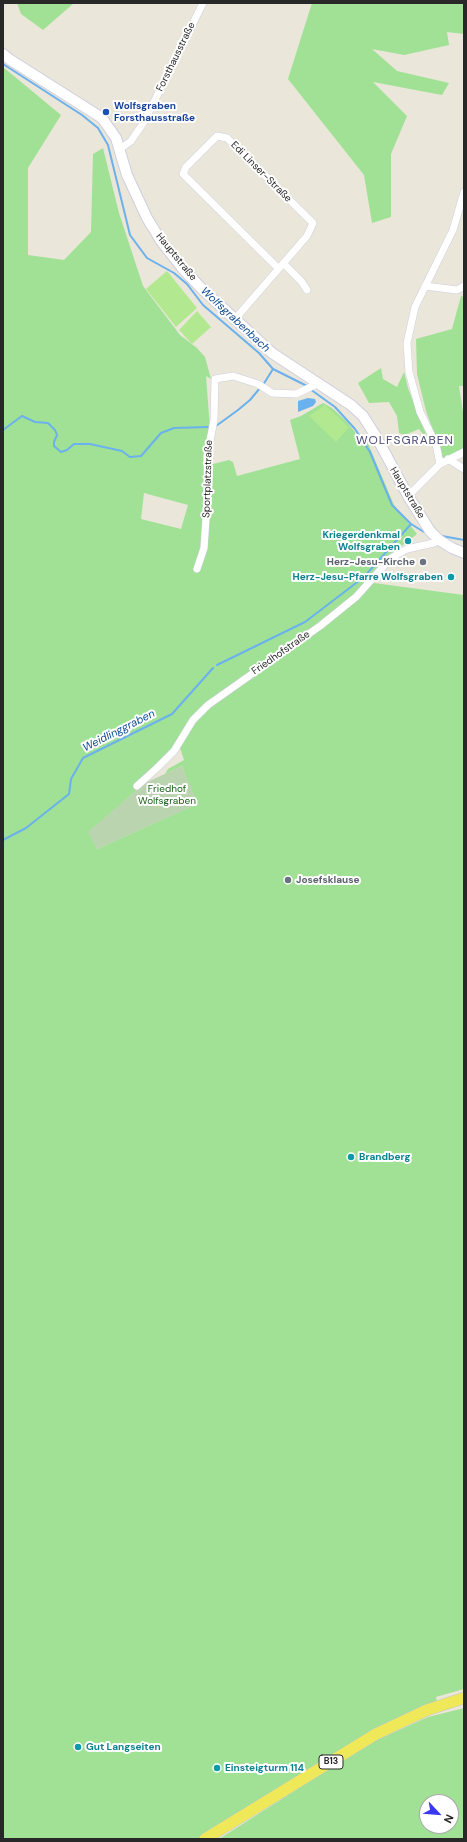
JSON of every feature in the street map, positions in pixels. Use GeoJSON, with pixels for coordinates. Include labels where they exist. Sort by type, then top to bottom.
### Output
{"type":"FeatureCollection","features":[{"type":"Feature","properties":{"kind":"main road","name":"Hauptstraße"},"geometry":{"type":"LineString","coordinates":[[3,54],[97,114],[111,128],[120,149],[127,175],[161,242],[193,279],[272,354],[316,385],[351,405],[363,416],[377,438],[408,496],[430,531],[439,540],[464,553]]}},
{"type":"Feature","properties":{"kind":"main road","name":"B13"},"geometry":{"type":"LineString","coordinates":[[205,1839],[376,1734],[427,1710],[464,1698]]}},
{"type":"Feature","properties":{"kind":"street","name":"Forsthausstraße"},"geometry":{"type":"LineString","coordinates":[[120,149],[131,141],[144,122],[203,3]]}},
{"type":"Feature","properties":{"kind":"street","name":"Edi Linser-Straße"},"geometry":{"type":"LineString","coordinates":[[235,319],[281,266],[307,236],[313,223],[227,138],[217,136],[186,167],[183,174],[281,266],[301,280],[307,290]]}},
{"type":"Feature","properties":{"kind":"street"},"geometry":{"type":"LineString","coordinates":[[440,464],[436,444],[420,412],[409,372],[407,343],[415,307],[453,230],[464,192]]}},
{"type":"Feature","properties":{"kind":"street"},"geometry":{"type":"LineString","coordinates":[[425,286],[457,290],[464,286]]}},
{"type":"Feature","properties":{"kind":"street","name":"Sportplatzstraße"},"geometry":{"type":"LineString","coordinates":[[197,569],[204,548],[208,489],[207,456],[214,420],[215,379],[233,376],[261,386],[272,393],[296,394],[316,385]]}},
{"type":"Feature","properties":{"kind":"street"},"geometry":{"type":"LineString","coordinates":[[408,496],[440,464],[464,452]]}},
{"type":"Feature","properties":{"kind":"street"},"geometry":{"type":"LineString","coordinates":[[448,459],[464,469]]}},
{"type":"Feature","properties":{"kind":"street","name":"Friedhofstraße"},"geometry":{"type":"LineString","coordinates":[[137,786],[174,751],[193,720],[208,705],[320,626],[356,597],[391,558],[407,549],[434,543],[439,540]]}},
{"type":"Feature","properties":{"kind":"green space"},"geometry":{"type":"Polygon","coordinates":[[[17,3],[74,3],[43,30],[21,14],[17,3]]]}},
{"type":"Feature","properties":{"kind":"green space"},"geometry":{"type":"Polygon","coordinates":[[[312,3],[464,3],[464,34],[447,32],[449,45],[404,55],[372,49],[397,71],[449,83],[442,95],[373,82],[407,116],[391,154],[391,217],[372,223],[364,175],[288,79],[312,3]]]}},
{"type":"Feature","properties":{"kind":"green space"},"geometry":{"type":"Polygon","coordinates":[[[3,67],[61,115],[28,168],[28,255],[64,260],[91,232],[93,154],[103,148],[119,213],[143,286],[180,335],[197,348],[205,357],[211,379],[206,376],[210,429],[205,448],[204,465],[206,488],[204,504],[211,506],[209,465],[229,460],[233,462],[237,476],[300,459],[290,420],[301,416],[323,403],[332,408],[347,422],[355,432],[357,444],[367,441],[394,505],[417,534],[391,554],[365,580],[374,583],[464,595],[464,1689],[436,1697],[437,1702],[381,1727],[198,1839],[3,1839],[3,67]],[[144,493],[141,519],[181,529],[188,505],[144,493]],[[180,748],[174,750],[147,776],[145,783],[89,832],[97,849],[197,804],[182,766],[165,774],[168,769],[184,760],[180,748]]]}},
{"type":"Feature","properties":{"kind":"green space"},"geometry":{"type":"Polygon","coordinates":[[[167,271],[197,308],[176,327],[146,289],[167,271]]]}},
{"type":"Feature","properties":{"kind":"green space"},"geometry":{"type":"Polygon","coordinates":[[[461,296],[464,297],[464,386],[459,386],[464,419],[464,448],[443,458],[426,411],[417,374],[416,339],[452,329],[461,296]]]}},
{"type":"Feature","properties":{"kind":"green space"},"geometry":{"type":"Polygon","coordinates":[[[197,311],[211,327],[192,344],[179,330],[197,311]]]}},
{"type":"Feature","properties":{"kind":"green space"},"geometry":{"type":"Polygon","coordinates":[[[381,368],[383,379],[397,387],[404,372],[408,388],[429,442],[419,429],[405,435],[399,433],[397,416],[389,402],[369,403],[358,383],[381,368]]]}},
{"type":"Feature","properties":{"kind":"green space"},"geometry":{"type":"Polygon","coordinates":[[[325,405],[349,427],[336,442],[309,416],[325,405]]]}},
{"type":"Feature","properties":{"kind":"green space","name":"Friedhof Wolfsgraben"},"geometry":{"type":"Polygon","coordinates":[[[182,766],[198,804],[97,849],[88,832],[145,783],[182,766]]]}},
{"type":"Feature","properties":{"kind":"green space"},"geometry":{"type":"Polygon","coordinates":[[[464,1708],[464,1839],[219,1839],[368,1744],[428,1717],[464,1708]]]}},
{"type":"Feature","properties":{"kind":"water"},"geometry":{"type":"Polygon","coordinates":[[[308,398],[315,399],[316,402],[313,406],[298,412],[298,401],[308,398]]]}},
{"type":"Feature","properties":{"kind":"waterway","name":"Wolfsgrabenbach"},"geometry":{"type":"LineString","coordinates":[[3,64],[82,115],[98,128],[108,145],[130,235],[147,258],[174,273],[187,284],[203,305],[259,353],[273,369],[307,386]]}},
{"type":"Feature","properties":{"kind":"waterway"},"geometry":{"type":"LineString","coordinates":[[263,385],[273,369]]}},
{"type":"Feature","properties":{"kind":"waterway"},"geometry":{"type":"LineString","coordinates":[[216,426],[250,400],[260,388]]}},
{"type":"Feature","properties":{"kind":"waterway","name":"Wolfsgrabenbach"},"geometry":{"type":"LineString","coordinates":[[310,389],[335,407],[355,429],[370,452],[392,505],[411,524],[424,532]]}},
{"type":"Feature","properties":{"kind":"waterway"},"geometry":{"type":"LineString","coordinates":[[3,430],[22,416],[35,422],[48,423],[55,430],[57,435],[54,446],[61,452],[67,450],[74,444],[90,444],[122,451],[130,457],[141,456],[161,433],[174,428],[208,427]]}},
{"type":"Feature","properties":{"kind":"waterway","name":"Weidlinggraben"},"geometry":{"type":"LineString","coordinates":[[217,665],[305,622],[364,577],[411,524]]}},
{"type":"Feature","properties":{"kind":"waterway","name":"Wolfsgrabenbach"},"geometry":{"type":"LineString","coordinates":[[442,536],[464,540]]}},
{"type":"Feature","properties":{"kind":"waterway","name":"Weidlinggraben"},"geometry":{"type":"LineString","coordinates":[[3,840],[26,828],[69,794],[71,779],[83,758],[172,714],[213,668]]}},
{"type":"Feature","properties":{"kind":"place","name":"Wolfsgraben Forsthausstraße"},"geometry":{"type":"Point","coordinates":[106,112]}},
{"type":"Feature","properties":{"kind":"place","name":"Kriegerdenkmal Wolfsgraben"},"geometry":{"type":"Point","coordinates":[408,541]}},
{"type":"Feature","properties":{"kind":"place","name":"Herz-Jesu-Kirche"},"geometry":{"type":"Point","coordinates":[423,562]}},
{"type":"Feature","properties":{"kind":"place","name":"Herz-Jesu-Pfarre Wolfsgraben"},"geometry":{"type":"Point","coordinates":[451,577]}},
{"type":"Feature","properties":{"kind":"place","name":"Josefsklause"},"geometry":{"type":"Point","coordinates":[288,880]}},
{"type":"Feature","properties":{"kind":"place","name":"Brandberg"},"geometry":{"type":"Point","coordinates":[351,1157]}},
{"type":"Feature","properties":{"kind":"place","name":"Gut Langseiten"},"geometry":{"type":"Point","coordinates":[78,1747]}},
{"type":"Feature","properties":{"kind":"place","name":"Einsteigturm 114"},"geometry":{"type":"Point","coordinates":[217,1768]}},
{"type":"Feature","properties":{"kind":"district","name":"WOLFSGRABEN"},"geometry":{"type":"Point","coordinates":[405,441]}}]}
